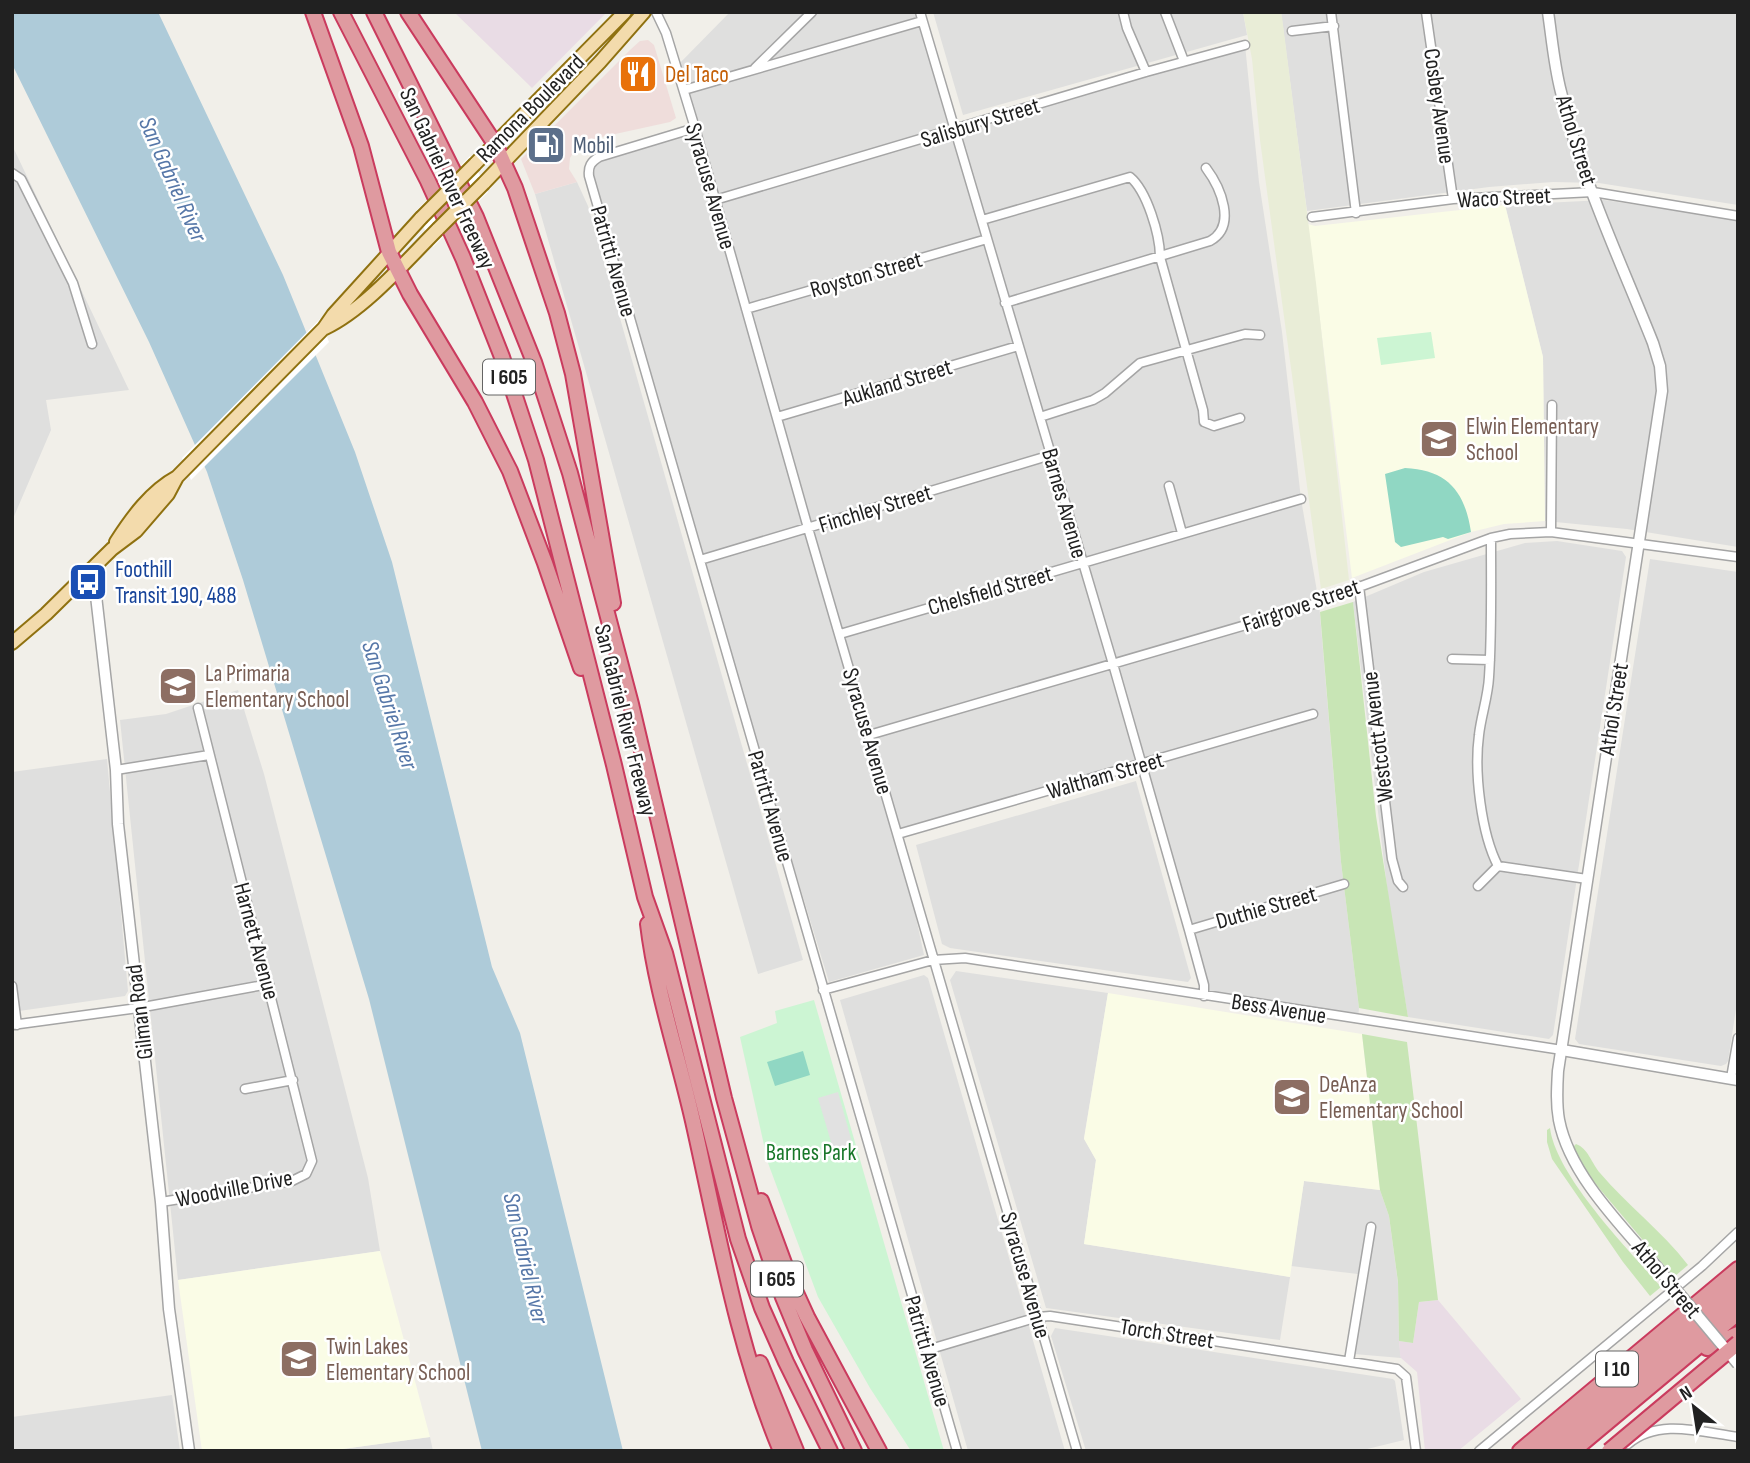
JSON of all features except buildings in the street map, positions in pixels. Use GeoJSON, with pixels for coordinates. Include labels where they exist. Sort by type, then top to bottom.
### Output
{"type":"FeatureCollection","features":[{"type":"Feature","properties":{"kind":"highway"},"geometry":{"type":"LineString","coordinates":[[313,12],[361,146],[388,252],[452,362],[510,471],[545,563],[614,765]]}},
{"type":"Feature","properties":{"kind":"highway","name":"San Gabriel River Freeway"},"geometry":{"type":"LineString","coordinates":[[341,12],[428,181],[463,258],[502,357],[536,460],[645,897],[665,953],[738,1239],[772,1330],[830,1451]]}},
{"type":"Feature","properties":{"kind":"highway","name":"San Gabriel River Freeway"},"geometry":{"type":"LineString","coordinates":[[374,12],[476,217],[534,362],[570,473],[631,704],[724,1098],[759,1226],[783,1297],[810,1360],[855,1451]]}},
{"type":"Feature","properties":{"kind":"highway"},"geometry":{"type":"LineString","coordinates":[[408,12],[505,162],[557,313],[573,374],[631,704]]}},
{"type":"Feature","properties":{"kind":"highway"},"geometry":{"type":"LineString","coordinates":[[645,897],[652,956],[739,1323],[781,1451]]}},
{"type":"Feature","properties":{"kind":"highway"},"geometry":{"type":"LineString","coordinates":[[724,1098],[791,1282],[821,1345],[879,1451]]}},
{"type":"Feature","properties":{"kind":"highway"},"geometry":{"type":"LineString","coordinates":[[1713,1289],[1738,1261]]}},
{"type":"Feature","properties":{"kind":"highway","name":"I 10"},"geometry":{"type":"LineString","coordinates":[[1520,1451],[1738,1269]]}},
{"type":"Feature","properties":{"kind":"highway"},"geometry":{"type":"LineString","coordinates":[[1538,1451],[1738,1285]]}},
{"type":"Feature","properties":{"kind":"highway"},"geometry":{"type":"LineString","coordinates":[[732,1290],[796,1451]]}},
{"type":"Feature","properties":{"kind":"highway"},"geometry":{"type":"LineString","coordinates":[[1556,1451],[1738,1298]]}},
{"type":"Feature","properties":{"kind":"highway","name":"I 10"},"geometry":{"type":"LineString","coordinates":[[1573,1451],[1738,1313]]}},
{"type":"Feature","properties":{"kind":"highway"},"geometry":{"type":"LineString","coordinates":[[1684,1358],[1738,1334]]}},
{"type":"Feature","properties":{"kind":"highway"},"geometry":{"type":"LineString","coordinates":[[1609,1451],[1738,1343]]}},
{"type":"Feature","properties":{"kind":"highway"},"geometry":{"type":"LineString","coordinates":[[863,1420],[885,1451]]}},
{"type":"Feature","properties":{"kind":"main road","name":"Ramona Boulevard"},"geometry":{"type":"LineString","coordinates":[[12,643],[39,621],[112,550],[128,523],[162,485],[181,473],[324,328],[388,252],[625,12]]}},
{"type":"Feature","properties":{"kind":"main road","name":"Ramona Boulevard"},"geometry":{"type":"LineString","coordinates":[[324,328],[339,321],[397,270],[505,162],[644,12]]}},
{"type":"Feature","properties":{"kind":"street","name":"Syracuse Avenue"},"geometry":{"type":"LineString","coordinates":[[656,12],[666,33],[684,90],[808,528],[1077,1451]]}},
{"type":"Feature","properties":{"kind":"street"},"geometry":{"type":"LineString","coordinates":[[753,70],[812,12]]}},
{"type":"Feature","properties":{"kind":"street"},"geometry":{"type":"LineString","coordinates":[[1124,12],[1127,28],[1146,72]]}},
{"type":"Feature","properties":{"kind":"street"},"geometry":{"type":"LineString","coordinates":[[1165,12],[1184,61]]}},
{"type":"Feature","properties":{"kind":"street"},"geometry":{"type":"LineString","coordinates":[[1331,12],[1356,213]]}},
{"type":"Feature","properties":{"kind":"street","name":"Cosbey Avenue"},"geometry":{"type":"LineString","coordinates":[[1426,12],[1453,200]]}},
{"type":"Feature","properties":{"kind":"street","name":"Athol Street"},"geometry":{"type":"LineString","coordinates":[[1548,12],[1561,92],[1592,192],[1660,366],[1662,391],[1557,1080],[1559,1119],[1569,1149],[1592,1189],[1738,1364]]}},
{"type":"Feature","properties":{"kind":"street"},"geometry":{"type":"LineString","coordinates":[[684,90],[921,17]]}},
{"type":"Feature","properties":{"kind":"street","name":"Barnes Avenue"},"geometry":{"type":"LineString","coordinates":[[921,17],[1113,664],[1189,930],[1204,985],[1204,996]]}},
{"type":"Feature","properties":{"kind":"street"},"geometry":{"type":"LineString","coordinates":[[1292,31],[1334,26]]}},
{"type":"Feature","properties":{"kind":"street","name":"Salisbury Street"},"geometry":{"type":"LineString","coordinates":[[715,200],[1245,45]]}},
{"type":"Feature","properties":{"kind":"street","name":"Patritti Avenue"},"geometry":{"type":"LineString","coordinates":[[695,128],[611,152],[592,162],[588,169],[589,176],[957,1451]]}},
{"type":"Feature","properties":{"kind":"street"},"geometry":{"type":"LineString","coordinates":[[1005,303],[1160,257],[1217,237],[1225,221],[1225,210],[1215,180],[1206,168]]}},
{"type":"Feature","properties":{"kind":"street"},"geometry":{"type":"LineString","coordinates":[[12,173],[21,179],[73,283],[92,344]]}},
{"type":"Feature","properties":{"kind":"street"},"geometry":{"type":"LineString","coordinates":[[982,220],[1130,177],[1144,193],[1204,422],[1214,426],[1240,418]]}},
{"type":"Feature","properties":{"kind":"street","name":"Waco Street"},"geometry":{"type":"LineString","coordinates":[[1312,217],[1453,200],[1592,192],[1738,216]]}},
{"type":"Feature","properties":{"kind":"street","name":"Royston Street"},"geometry":{"type":"LineString","coordinates":[[746,309],[987,239]]}},
{"type":"Feature","properties":{"kind":"street"},"geometry":{"type":"LineString","coordinates":[[1040,417],[1093,400],[1140,363],[1245,334],[1259,335]]}},
{"type":"Feature","properties":{"kind":"street","name":"Aukland Street"},"geometry":{"type":"LineString","coordinates":[[777,417],[1018,346]]}},
{"type":"Feature","properties":{"kind":"street"},"geometry":{"type":"LineString","coordinates":[[1551,532],[1552,405]]}},
{"type":"Feature","properties":{"kind":"street","name":"Finchley Street"},"geometry":{"type":"LineString","coordinates":[[700,560],[1051,455]]}},
{"type":"Feature","properties":{"kind":"street"},"geometry":{"type":"LineString","coordinates":[[1169,486],[1182,533]]}},
{"type":"Feature","properties":{"kind":"street","name":"Chelsfield Street"},"geometry":{"type":"LineString","coordinates":[[840,634],[1301,499]]}},
{"type":"Feature","properties":{"kind":"street","name":"Fairgrove Street"},"geometry":{"type":"LineString","coordinates":[[869,735],[1297,610],[1491,538],[1510,534],[1551,532],[1738,557]]}},
{"type":"Feature","properties":{"kind":"street"},"geometry":{"type":"LineString","coordinates":[[1491,538],[1489,682],[1479,734],[1476,775],[1490,851],[1498,866]]}},
{"type":"Feature","properties":{"kind":"street","name":"Gilman Road"},"geometry":{"type":"LineString","coordinates":[[89,573],[95,587],[116,770],[118,824],[161,1202],[169,1309],[189,1451]]}},
{"type":"Feature","properties":{"kind":"street","name":"Westcott Avenue"},"geometry":{"type":"LineString","coordinates":[[1359,586],[1391,859],[1398,881],[1403,887]]}},
{"type":"Feature","properties":{"kind":"street"},"geometry":{"type":"LineString","coordinates":[[1452,659],[1490,660]]}},
{"type":"Feature","properties":{"kind":"street","name":"Harnett Avenue"},"geometry":{"type":"LineString","coordinates":[[198,708],[312,1161],[306,1174]]}},
{"type":"Feature","properties":{"kind":"street","name":"Waltham Street"},"geometry":{"type":"LineString","coordinates":[[898,834],[1313,715]]}},
{"type":"Feature","properties":{"kind":"street"},"geometry":{"type":"LineString","coordinates":[[116,770],[209,755]]}},
{"type":"Feature","properties":{"kind":"street"},"geometry":{"type":"LineString","coordinates":[[1498,866],[1587,880]]}},
{"type":"Feature","properties":{"kind":"street"},"geometry":{"type":"LineString","coordinates":[[1478,886],[1498,866]]}},
{"type":"Feature","properties":{"kind":"street","name":"Duthie Street"},"geometry":{"type":"LineString","coordinates":[[1189,930],[1344,884]]}},
{"type":"Feature","properties":{"kind":"street","name":"Bess Avenue"},"geometry":{"type":"LineString","coordinates":[[824,990],[933,960],[965,958],[1734,1079]]}},
{"type":"Feature","properties":{"kind":"street"},"geometry":{"type":"LineString","coordinates":[[12,986],[15,1025],[138,1008],[269,984]]}},
{"type":"Feature","properties":{"kind":"street"},"geometry":{"type":"LineString","coordinates":[[1734,1079],[1738,1038]]}},
{"type":"Feature","properties":{"kind":"street"},"geometry":{"type":"LineString","coordinates":[[245,1089],[293,1080]]}},
{"type":"Feature","properties":{"kind":"street","name":"Woodville Drive"},"geometry":{"type":"LineString","coordinates":[[161,1202],[292,1181],[306,1174]]}},
{"type":"Feature","properties":{"kind":"street"},"geometry":{"type":"LineString","coordinates":[[1349,1361],[1371,1227]]}},
{"type":"Feature","properties":{"kind":"street"},"geometry":{"type":"LineString","coordinates":[[1479,1451],[1702,1266],[1738,1231]]}},
{"type":"Feature","properties":{"kind":"street","name":"Torch Street"},"geometry":{"type":"LineString","coordinates":[[928,1349],[1038,1317],[1050,1316],[1397,1369],[1406,1377],[1416,1451]]}},
{"type":"Feature","properties":{"kind":"street"},"geometry":{"type":"LineString","coordinates":[[1620,1451],[1636,1438],[1664,1427],[1738,1437]]}},
{"type":"Feature","properties":{"kind":"shaded area"},"geometry":{"type":"Polygon","coordinates":[[[454,12],[607,12],[532,88],[454,12]]]}},
{"type":"Feature","properties":{"kind":"shaded area"},"geometry":{"type":"Polygon","coordinates":[[[730,12],[920,12],[955,129],[1245,45],[1259,182],[1282,332],[1301,499],[1319,603],[1341,862],[1359,1008],[1358,1019],[1204,996],[1140,764],[898,834],[924,955],[829,982],[700,560],[592,186],[592,161],[695,127],[676,67],[730,12]]]}},
{"type":"Feature","properties":{"kind":"shaded area"},"geometry":{"type":"Polygon","coordinates":[[[933,12],[1243,12],[1247,35],[963,115],[933,12]]]}},
{"type":"Feature","properties":{"kind":"shaded area"},"geometry":{"type":"Polygon","coordinates":[[[1243,12],[1281,12],[1282,17],[1316,283],[1349,580],[1321,589],[1260,140],[1252,59],[1243,12]]]}},
{"type":"Feature","properties":{"kind":"shaded area"},"geometry":{"type":"Polygon","coordinates":[[[1281,12],[1738,12],[1738,205],[1599,183],[1553,182],[1489,187],[1307,211],[1281,12]]]}},
{"type":"Feature","properties":{"kind":"shaded area"},"geometry":{"type":"Polygon","coordinates":[[[648,40],[654,45],[676,118],[670,122],[597,138],[578,145],[570,158],[569,169],[577,182],[535,194],[521,159],[630,50],[640,41],[648,40]]]}},
{"type":"Feature","properties":{"kind":"shaded area"},"geometry":{"type":"Polygon","coordinates":[[[12,145],[129,390],[46,400],[51,430],[12,521],[12,145]]]}},
{"type":"Feature","properties":{"kind":"shaded area"},"geometry":{"type":"Polygon","coordinates":[[[577,182],[588,206],[803,960],[758,974],[535,194],[577,182]]]}},
{"type":"Feature","properties":{"kind":"shaded area"},"geometry":{"type":"Polygon","coordinates":[[[1604,200],[1738,220],[1738,547],[1627,529],[1545,521],[1543,357],[1505,205],[1604,200]]]}},
{"type":"Feature","properties":{"kind":"shaded area","name":"Elwin Elementary School"},"geometry":{"type":"Polygon","coordinates":[[[1505,205],[1543,357],[1545,521],[1504,524],[1471,532],[1352,578],[1308,224],[1315,226],[1505,205]]]}},
{"type":"Feature","properties":{"kind":"shaded area"},"geometry":{"type":"Polygon","coordinates":[[[1557,541],[1622,551],[1626,557],[1553,1035],[1549,1039],[1408,1017],[1389,904],[1353,602],[1424,572],[1525,543],[1557,541]]]}},
{"type":"Feature","properties":{"kind":"shaded area"},"geometry":{"type":"Polygon","coordinates":[[[1650,559],[1738,572],[1738,996],[1728,1061],[1721,1066],[1579,1044],[1575,1039],[1650,559]]]}},
{"type":"Feature","properties":{"kind":"shaded area"},"geometry":{"type":"Polygon","coordinates":[[[238,690],[264,774],[368,1178],[380,1251],[178,1280],[120,720],[166,714],[238,690]]]}},
{"type":"Feature","properties":{"kind":"shaded area"},"geometry":{"type":"Polygon","coordinates":[[[107,759],[128,991],[125,996],[12,1012],[12,772],[107,759]]]}},
{"type":"Feature","properties":{"kind":"shaded area"},"geometry":{"type":"Polygon","coordinates":[[[1136,781],[1191,978],[1188,982],[950,948],[942,944],[916,845],[1136,781]]]}},
{"type":"Feature","properties":{"kind":"shaded area"},"geometry":{"type":"Polygon","coordinates":[[[956,971],[1108,993],[1084,1138],[1096,1160],[1084,1244],[1290,1277],[1280,1340],[1046,1308],[950,980],[956,971]]]}},
{"type":"Feature","properties":{"kind":"shaded area"},"geometry":{"type":"Polygon","coordinates":[[[924,975],[928,978],[1065,1451],[968,1451],[840,1000],[924,975]]]}},
{"type":"Feature","properties":{"kind":"shaded area"},"geometry":{"type":"Polygon","coordinates":[[[1108,993],[1362,1034],[1380,1190],[1304,1181],[1290,1277],[1084,1244],[1096,1160],[1084,1139],[1108,993]]]}},
{"type":"Feature","properties":{"kind":"shaded area"},"geometry":{"type":"Polygon","coordinates":[[[838,1092],[853,1146],[834,1152],[818,1098],[838,1092]]]}},
{"type":"Feature","properties":{"kind":"shaded area"},"geometry":{"type":"Polygon","coordinates":[[[1304,1181],[1380,1190],[1389,1216],[1398,1283],[1401,1358],[1354,1354],[1366,1275],[1291,1266],[1304,1181]]]}},
{"type":"Feature","properties":{"kind":"shaded area","name":"Twin Lakes Elementary School"},"geometry":{"type":"Polygon","coordinates":[[[380,1251],[430,1437],[328,1451],[202,1451],[178,1280],[380,1251]]]}},
{"type":"Feature","properties":{"kind":"shaded area"},"geometry":{"type":"Polygon","coordinates":[[[1438,1300],[1521,1399],[1458,1451],[1425,1451],[1417,1372],[1400,1354],[1399,1341],[1413,1343],[1419,1302],[1438,1300]]]}},
{"type":"Feature","properties":{"kind":"shaded area"},"geometry":{"type":"Polygon","coordinates":[[[1055,1328],[1393,1379],[1404,1440],[1359,1451],[1086,1451],[1051,1336],[1055,1328]]]}},
{"type":"Feature","properties":{"kind":"shaded area"},"geometry":{"type":"Polygon","coordinates":[[[172,1395],[180,1451],[12,1451],[12,1417],[172,1395]]]}},
{"type":"Feature","properties":{"kind":"shaded area"},"geometry":{"type":"Polygon","coordinates":[[[430,1437],[433,1451],[328,1451],[430,1437]]]}},
{"type":"Feature","properties":{"kind":"green space"},"geometry":{"type":"Polygon","coordinates":[[[1431,332],[1435,358],[1381,365],[1377,338],[1431,332]]]}},
{"type":"Feature","properties":{"kind":"green space"},"geometry":{"type":"Polygon","coordinates":[[[1405,468],[1433,473],[1452,486],[1464,505],[1471,532],[1401,547],[1395,542],[1385,474],[1405,468]]]}},
{"type":"Feature","properties":{"kind":"green space"},"geometry":{"type":"Polygon","coordinates":[[[1353,602],[1376,816],[1408,1017],[1359,1008],[1341,862],[1320,612],[1353,602]]]}},
{"type":"Feature","properties":{"kind":"green space","name":"Barnes Park"},"geometry":{"type":"Polygon","coordinates":[[[814,1000],[944,1451],[911,1451],[870,1388],[818,1297],[768,1163],[740,1037],[777,1023],[775,1011],[814,1000]]]}},
{"type":"Feature","properties":{"kind":"green space"},"geometry":{"type":"Polygon","coordinates":[[[1362,1034],[1407,1042],[1438,1300],[1419,1302],[1413,1343],[1399,1341],[1398,1282],[1389,1216],[1380,1190],[1362,1034]]]}},
{"type":"Feature","properties":{"kind":"green space"},"geometry":{"type":"Polygon","coordinates":[[[803,1051],[810,1075],[775,1086],[767,1062],[803,1051]]]}},
{"type":"Feature","properties":{"kind":"green space"},"geometry":{"type":"Polygon","coordinates":[[[1550,1128],[1555,1147],[1579,1190],[1661,1287],[1650,1296],[1623,1262],[1552,1159],[1547,1142],[1547,1130],[1550,1128]]]}},
{"type":"Feature","properties":{"kind":"green space"},"geometry":{"type":"Polygon","coordinates":[[[1576,1144],[1587,1153],[1610,1185],[1688,1265],[1674,1277],[1588,1175],[1573,1147],[1576,1144]]]}},
{"type":"Feature","properties":{"kind":"water","name":"San Gabriel River"},"geometry":{"type":"Polygon","coordinates":[[[12,12],[158,12],[283,275],[355,452],[392,562],[492,967],[520,1033],[623,1451],[482,1451],[369,999],[243,580],[207,472],[149,342],[12,64],[12,12]]]}},
{"type":"Feature","properties":{"kind":"pier"},"geometry":{"type":"Polygon","coordinates":[[[470,156],[488,192],[433,247],[416,211],[470,156]]]}},
{"type":"Feature","properties":{"kind":"pier"},"geometry":{"type":"Polygon","coordinates":[[[320,319],[329,342],[191,480],[182,458],[320,319]]]}},
{"type":"Feature","properties":{"kind":"place","name":"Del Taco"},"geometry":{"type":"Point","coordinates":[638,74]}},
{"type":"Feature","properties":{"kind":"place","name":"Mobil"},"geometry":{"type":"Point","coordinates":[546,145]}},
{"type":"Feature","properties":{"kind":"place","name":"Elwin Elementary School"},"geometry":{"type":"Point","coordinates":[1439,439]}},
{"type":"Feature","properties":{"kind":"place","name":"Foothill Transit 190, 488"},"geometry":{"type":"Point","coordinates":[88,582]}},
{"type":"Feature","properties":{"kind":"place","name":"La Primaria Elementary School"},"geometry":{"type":"Point","coordinates":[178,686]}},
{"type":"Feature","properties":{"kind":"place","name":"DeAnza Elementary School"},"geometry":{"type":"Point","coordinates":[1292,1097]}},
{"type":"Feature","properties":{"kind":"place","name":"Twin Lakes Elementary School"},"geometry":{"type":"Point","coordinates":[299,1359]}}]}
